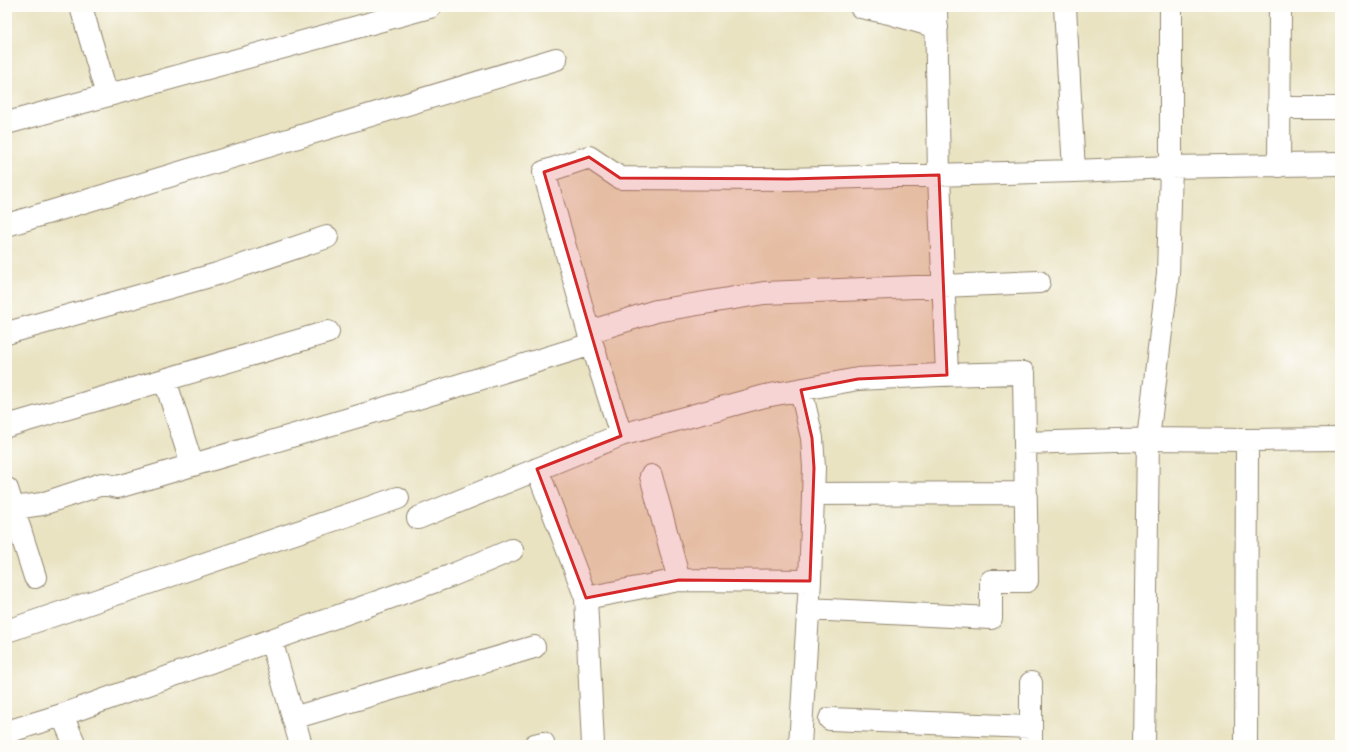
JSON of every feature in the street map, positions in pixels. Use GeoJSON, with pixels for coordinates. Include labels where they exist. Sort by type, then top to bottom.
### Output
{"type":"FeatureCollection","features":[{"type":"Feature","properties":{"kind":"street"},"geometry":{"type":"LineString","coordinates":[[80,7],[107,95]]}},
{"type":"Feature","properties":{"kind":"street"},"geometry":{"type":"LineString","coordinates":[[7,123],[430,7]]}},
{"type":"Feature","properties":{"kind":"street"},"geometry":{"type":"LineString","coordinates":[[861,7],[889,13],[936,17],[939,174],[947,375]]}},
{"type":"Feature","properties":{"kind":"street"},"geometry":{"type":"LineString","coordinates":[[1065,7],[1074,172]]}},
{"type":"Feature","properties":{"kind":"street"},"geometry":{"type":"LineString","coordinates":[[1144,745],[1148,439],[1168,274],[1171,167],[1171,7]]}},
{"type":"Feature","properties":{"kind":"street"},"geometry":{"type":"LineString","coordinates":[[1279,166],[1280,7]]}},
{"type":"Feature","properties":{"kind":"street"},"geometry":{"type":"LineString","coordinates":[[7,225],[556,59]]}},
{"type":"Feature","properties":{"kind":"street"},"geometry":{"type":"LineString","coordinates":[[1280,108],[1340,108]]}},
{"type":"Feature","properties":{"kind":"street"},"geometry":{"type":"LineString","coordinates":[[621,435],[590,338],[544,172],[589,157],[620,178],[788,179],[939,174],[1074,172],[1171,167],[1340,164]]}},
{"type":"Feature","properties":{"kind":"street"},"geometry":{"type":"LineString","coordinates":[[7,333],[217,274],[327,237]]}},
{"type":"Feature","properties":{"kind":"street"},"geometry":{"type":"LineString","coordinates":[[35,577],[9,502],[42,504],[102,484],[118,487],[376,411],[590,338],[656,310],[764,293],[1039,282]]}},
{"type":"Feature","properties":{"kind":"street"},"geometry":{"type":"LineString","coordinates":[[7,426],[328,332]]}},
{"type":"Feature","properties":{"kind":"street"},"geometry":{"type":"LineString","coordinates":[[418,518],[621,435],[765,396],[858,379],[1024,373],[1027,581],[991,581],[991,618],[808,609]]}},
{"type":"Feature","properties":{"kind":"street"},"geometry":{"type":"LineString","coordinates":[[165,380],[192,465]]}},
{"type":"Feature","properties":{"kind":"street"},"geometry":{"type":"LineString","coordinates":[[800,745],[810,581],[814,468],[812,438],[801,390]]}},
{"type":"Feature","properties":{"kind":"street"},"geometry":{"type":"LineString","coordinates":[[1025,443],[1148,439],[1340,439]]}},
{"type":"Feature","properties":{"kind":"street"},"geometry":{"type":"LineString","coordinates":[[1246,745],[1247,440]]}},
{"type":"Feature","properties":{"kind":"street"},"geometry":{"type":"LineString","coordinates":[[537,469],[586,598],[593,745]]}},
{"type":"Feature","properties":{"kind":"street"},"geometry":{"type":"LineString","coordinates":[[651,476],[679,580]]}},
{"type":"Feature","properties":{"kind":"street"},"geometry":{"type":"LineString","coordinates":[[813,494],[1026,493]]}},
{"type":"Feature","properties":{"kind":"street"},"geometry":{"type":"LineString","coordinates":[[7,631],[398,498]]}},
{"type":"Feature","properties":{"kind":"street"},"geometry":{"type":"LineString","coordinates":[[7,732],[62,715],[450,576],[512,550]]}},
{"type":"Feature","properties":{"kind":"street"},"geometry":{"type":"LineString","coordinates":[[586,598],[679,580],[810,581]]}},
{"type":"Feature","properties":{"kind":"street"},"geometry":{"type":"LineString","coordinates":[[270,640],[301,745]]}},
{"type":"Feature","properties":{"kind":"street"},"geometry":{"type":"LineString","coordinates":[[293,718],[534,647]]}},
{"type":"Feature","properties":{"kind":"street"},"geometry":{"type":"LineString","coordinates":[[830,719],[1031,736],[1030,683]]}},
{"type":"Feature","properties":{"kind":"street"},"geometry":{"type":"LineString","coordinates":[[62,715],[75,745]]}},
{"type":"Feature","properties":{"kind":"highlighted area"},"geometry":{"type":"Polygon","coordinates":[[[589,157],[620,178],[788,179],[939,175],[947,375],[858,379],[801,390],[812,438],[814,468],[810,581],[679,580],[586,598],[537,469],[621,436],[544,172],[589,157]]]}}]}
